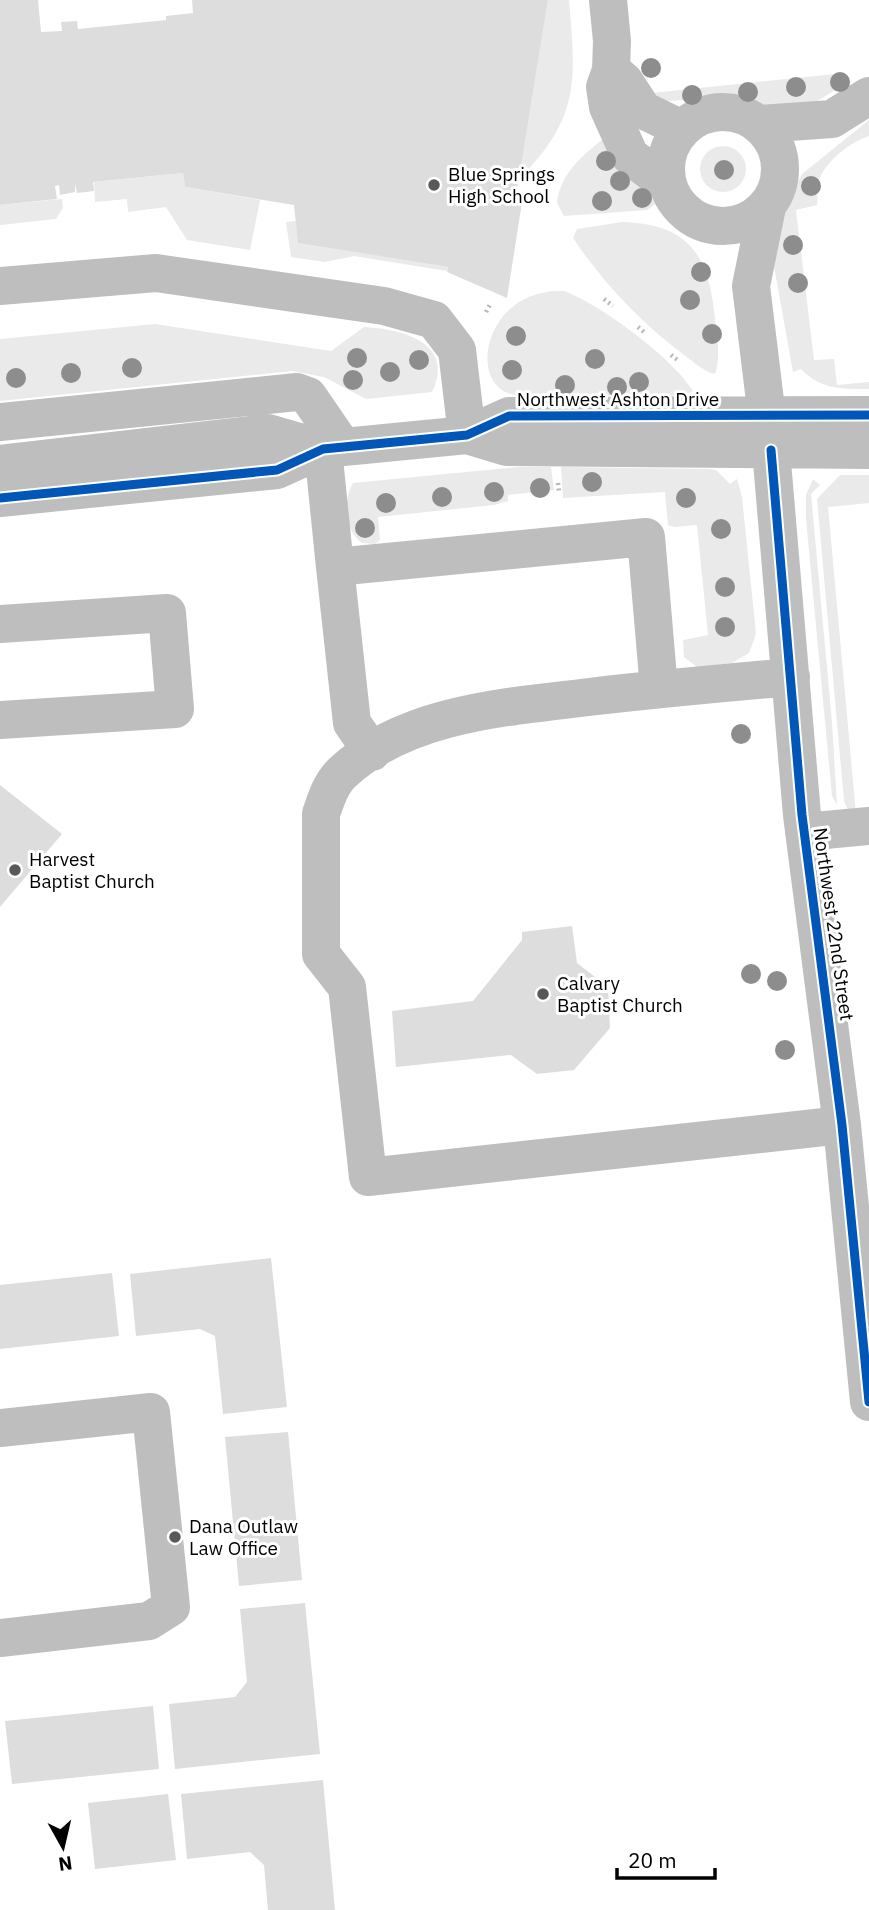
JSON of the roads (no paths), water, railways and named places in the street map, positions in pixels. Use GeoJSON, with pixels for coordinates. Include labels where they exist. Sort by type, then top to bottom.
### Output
{"type":"FeatureCollection","features":[{"type":"Feature","properties":{"kind":"street"},"geometry":{"type":"LineString","coordinates":[[607,0],[611,70],[605,91],[619,138],[630,156],[667,184],[682,210],[708,224],[751,286]]}},
{"type":"Feature","properties":{"kind":"street"},"geometry":{"type":"LineString","coordinates":[[611,70],[624,81],[643,110],[682,129]]}},
{"type":"Feature","properties":{"kind":"street"},"geometry":{"type":"LineString","coordinates":[[708,224],[740,224],[815,144],[832,119],[869,96]]}},
{"type":"Feature","properties":{"kind":"street"},"geometry":{"type":"LineString","coordinates":[[667,184],[667,157],[671,145],[682,129],[712,112],[745,116],[760,124],[772,138],[779,154],[774,189],[751,286]]}},
{"type":"Feature","properties":{"kind":"street"},"geometry":{"type":"LineString","coordinates":[[760,124],[832,119]]}},
{"type":"Feature","properties":{"kind":"street"},"geometry":{"type":"LineString","coordinates":[[0,286],[156,273],[384,306],[434,320],[457,350],[467,435]]}},
{"type":"Feature","properties":{"kind":"street","name":"Northwest 22nd Street"},"geometry":{"type":"LineString","coordinates":[[751,286],[769,433],[804,832],[842,1125],[869,1402]]}},
{"type":"Feature","properties":{"kind":"street"},"geometry":{"type":"LineString","coordinates":[[0,422],[297,392],[308,396],[333,448],[335,567],[352,723],[372,752]]}},
{"type":"Feature","properties":{"kind":"street"},"geometry":{"type":"LineString","coordinates":[[0,498],[278,470],[333,448],[467,435],[507,447],[769,433],[869,415]]}},
{"type":"Feature","properties":{"kind":"street"},"geometry":{"type":"LineString","coordinates":[[0,464],[268,433],[333,448]]}},
{"type":"Feature","properties":{"kind":"street"},"geometry":{"type":"LineString","coordinates":[[769,433],[869,450]]}},
{"type":"Feature","properties":{"kind":"street"},"geometry":{"type":"LineString","coordinates":[[335,567],[646,537],[659,689]]}},
{"type":"Feature","properties":{"kind":"street"},"geometry":{"type":"LineString","coordinates":[[0,624],[167,613],[175,709],[0,720]]}},
{"type":"Feature","properties":{"kind":"street"},"geometry":{"type":"LineString","coordinates":[[790,677],[490,709],[422,728],[372,752],[341,774],[328,793],[321,814],[321,954],[347,986],[368,1177],[842,1125]]}},
{"type":"Feature","properties":{"kind":"street"},"geometry":{"type":"LineString","coordinates":[[804,832],[869,826]]}},
{"type":"Feature","properties":{"kind":"street"},"geometry":{"type":"LineString","coordinates":[[0,1428],[151,1412],[171,1607],[149,1621],[0,1638]]}},
{"type":"Feature","properties":{"kind":"place","name":"Blue Springs High School"},"geometry":{"type":"Point","coordinates":[434,185]}},
{"type":"Feature","properties":{"kind":"place","name":"Harvest Baptist Church"},"geometry":{"type":"Point","coordinates":[15,870]}},
{"type":"Feature","properties":{"kind":"place","name":"Calvary Baptist Church"},"geometry":{"type":"Point","coordinates":[543,994]}},
{"type":"Feature","properties":{"kind":"place","name":"Dana Outlaw Law Office"},"geometry":{"type":"Point","coordinates":[175,1537]}}]}
